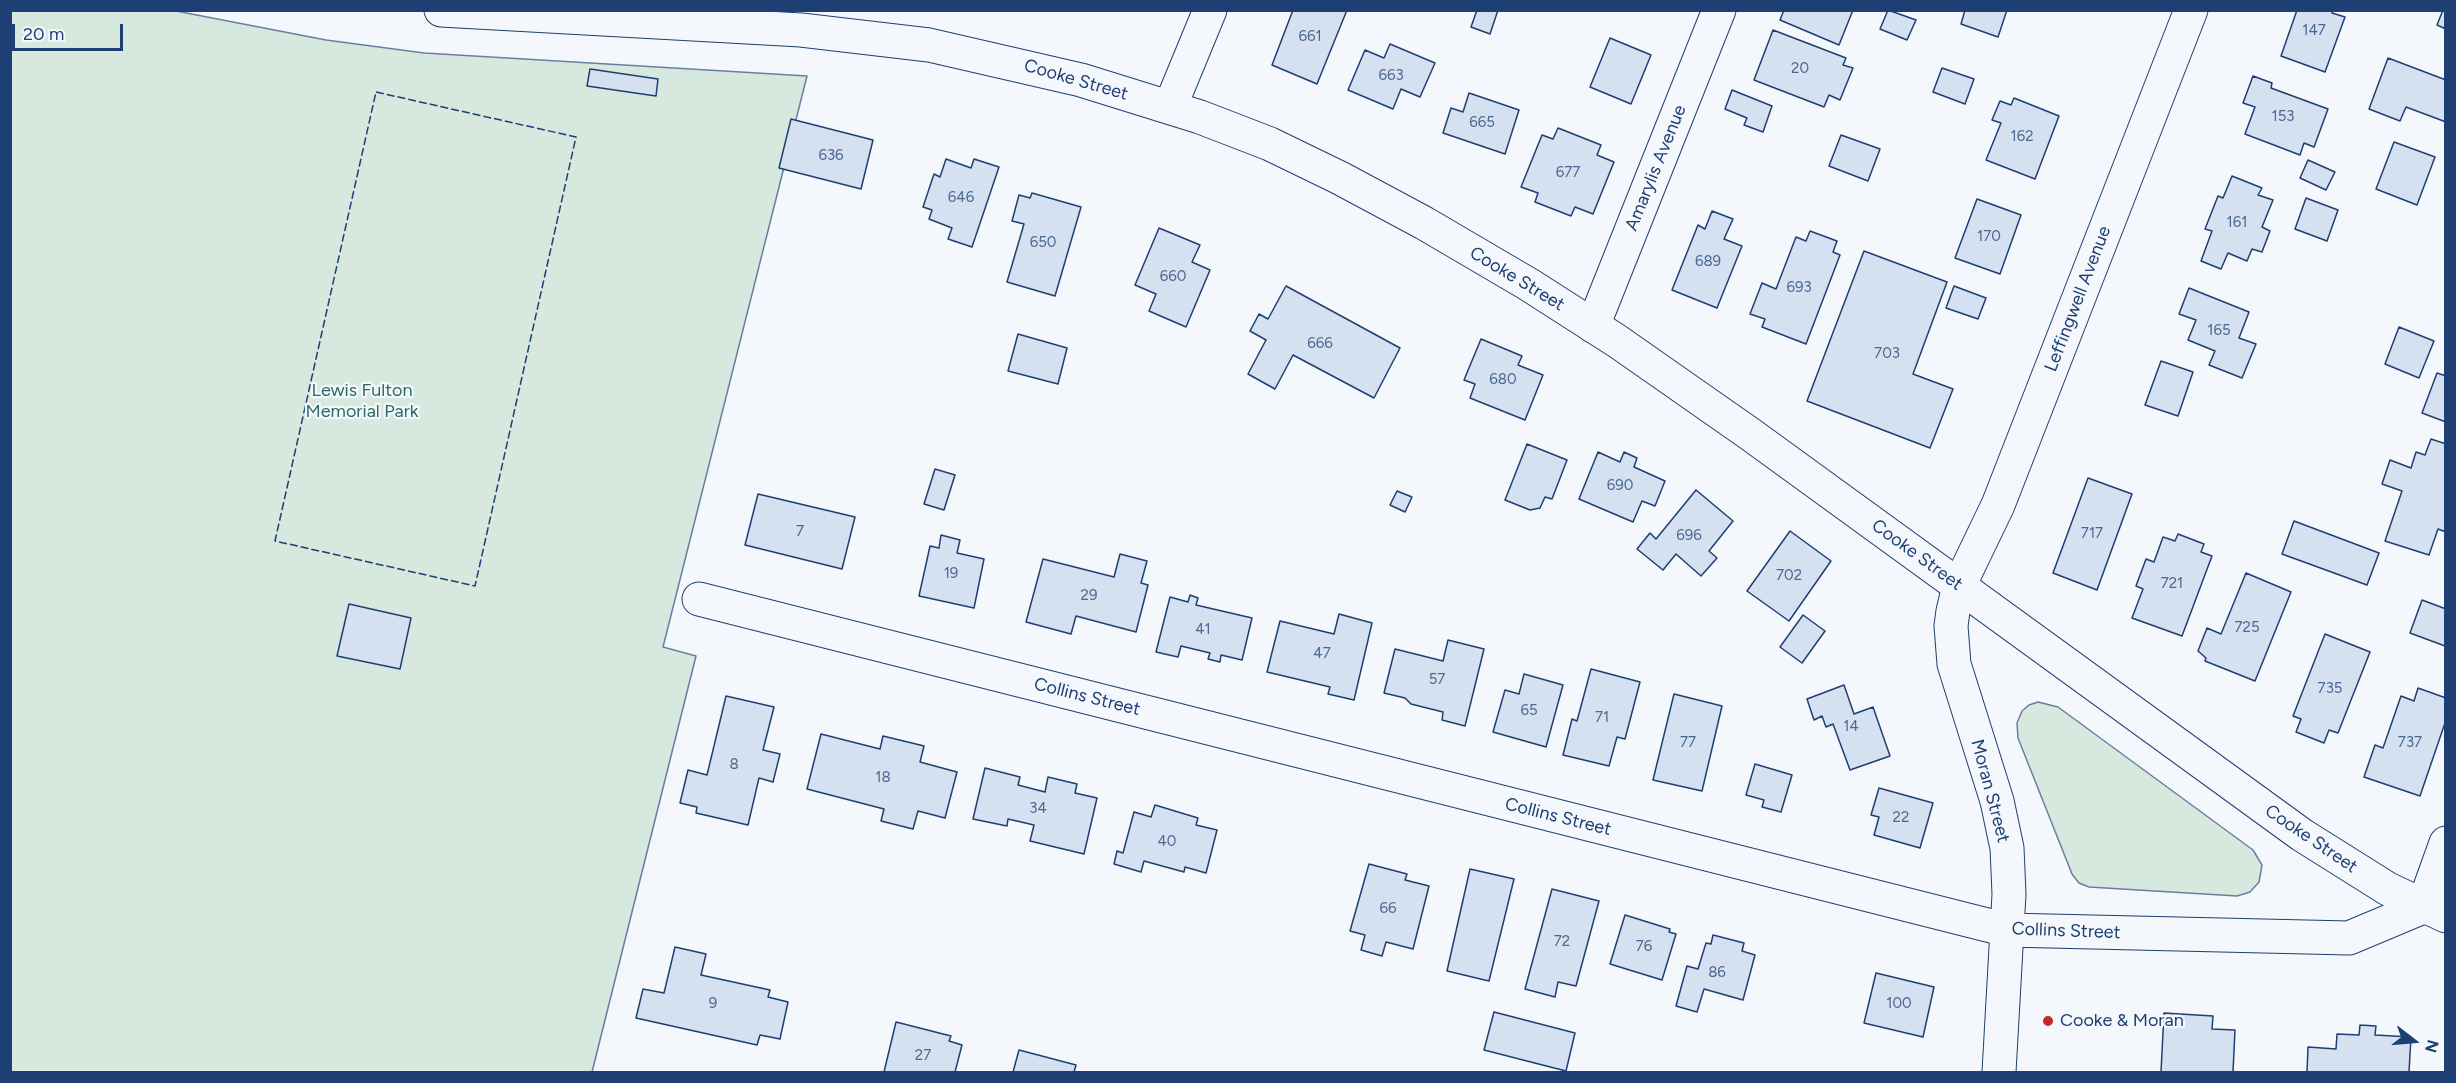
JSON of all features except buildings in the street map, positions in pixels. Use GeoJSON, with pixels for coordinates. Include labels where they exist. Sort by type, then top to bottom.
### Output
{"type":"FeatureCollection","features":[{"type":"Feature","properties":{"kind":"street","name":"Cooke Street"},"geometry":{"type":"LineString","coordinates":[[441,10],[767,19],[957,50],[1081,80],[1170,107],[1270,144],[1340,178],[1455,242],[1593,326],[1750,434],[2302,835],[2379,884],[2434,912]]}},
{"type":"Feature","properties":{"kind":"street"},"geometry":{"type":"LineString","coordinates":[[1170,107],[1210,10]]}},
{"type":"Feature","properties":{"kind":"street","name":"Amarylis Avenue"},"geometry":{"type":"LineString","coordinates":[[1593,326],[1719,10]]}},
{"type":"Feature","properties":{"kind":"street","name":"Leffingwell Avenue"},"geometry":{"type":"LineString","coordinates":[[1959,586],[1998,505],[2191,10]]}},
{"type":"Feature","properties":{"kind":"street","name":"Moran Street"},"geometry":{"type":"LineString","coordinates":[[1959,586],[1953,611],[1951,644],[1961,692],[2002,825],[2008,870],[1999,1072]]}},
{"type":"Feature","properties":{"kind":"street","name":"Collins Street"},"geometry":{"type":"LineString","coordinates":[[699,599],[2007,930],[2349,938],[2434,912]]}},
{"type":"Feature","properties":{"kind":"street"},"geometry":{"type":"LineString","coordinates":[[2434,912],[2445,843]]}},
{"type":"Feature","properties":{"kind":"green space","name":"Lewis Fulton Memorial Park"},"geometry":{"type":"Polygon","coordinates":[[[10,11],[176,11],[326,40],[424,53],[807,76],[663,647],[696,656],[592,1072],[11,1072],[10,11]]]}},
{"type":"Feature","properties":{"kind":"green space"},"geometry":{"type":"Polygon","coordinates":[[[2038,702],[2058,707],[2253,850],[2262,865],[2259,882],[2250,892],[2237,896],[2089,887],[2079,883],[2072,874],[2018,738],[2017,723],[2022,711],[2038,702]]]}},
{"type":"Feature","properties":{"kind":"fence"},"geometry":{"type":"LineString","coordinates":[[376,92],[576,137],[475,586],[275,541],[376,92]]}},
{"type":"Feature","properties":{"kind":"place","name":"Cooke & Moran"},"geometry":{"type":"Point","coordinates":[2048,1021]}}]}
